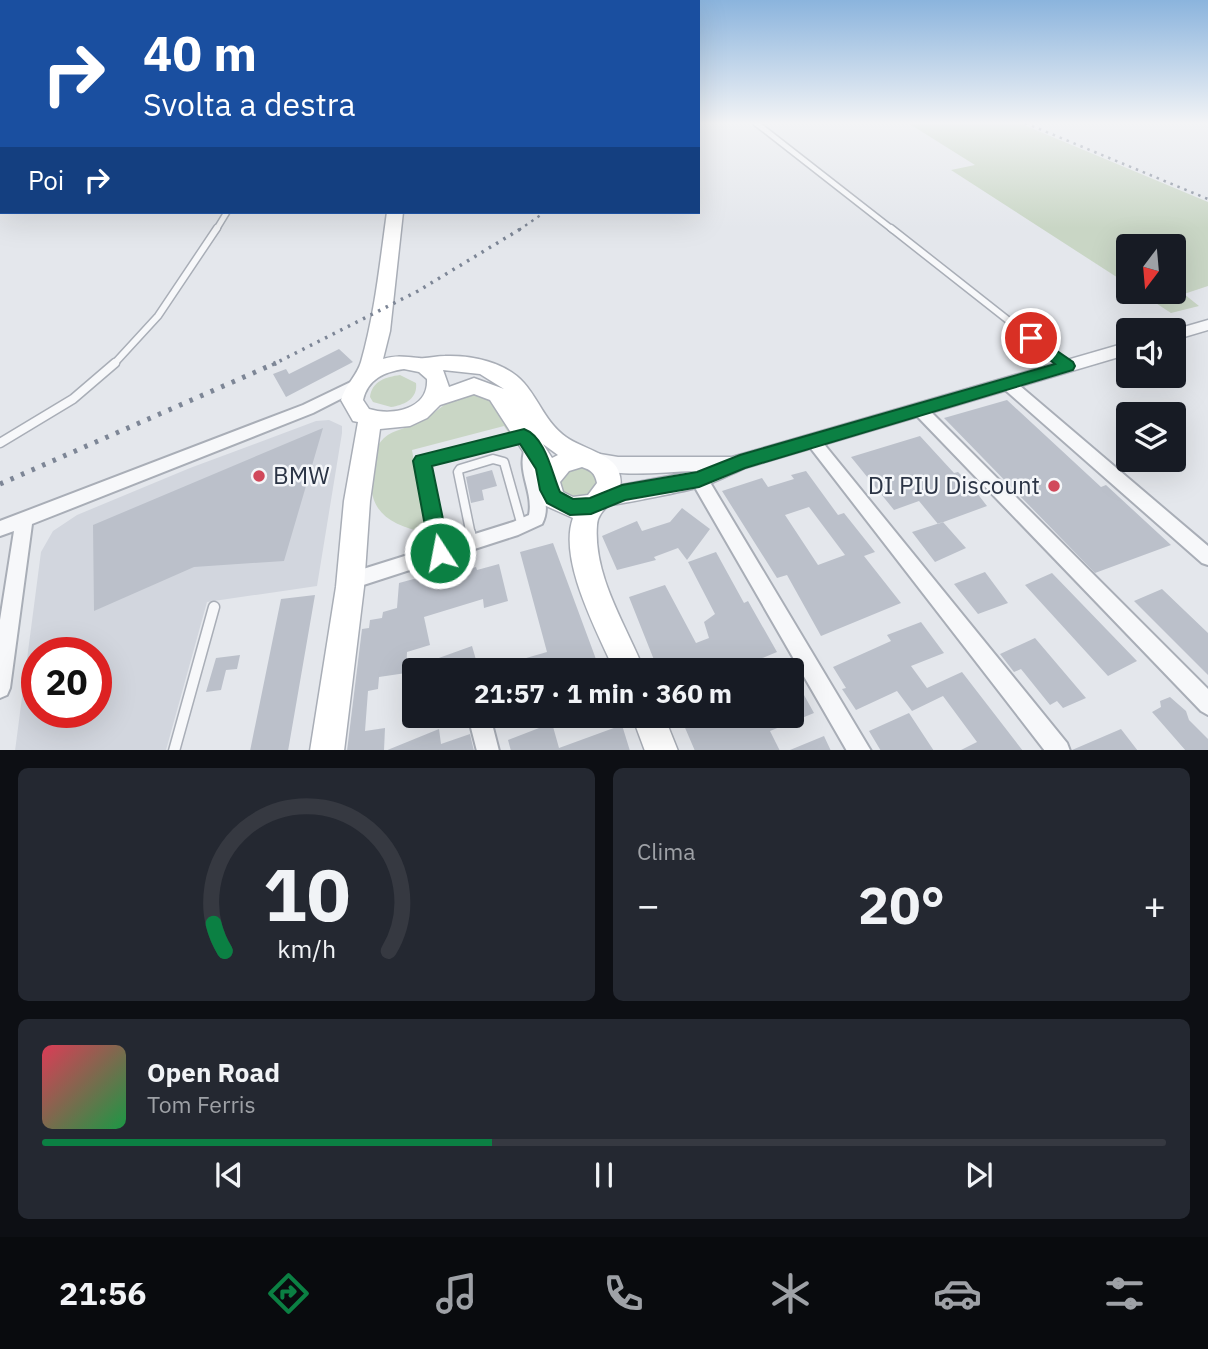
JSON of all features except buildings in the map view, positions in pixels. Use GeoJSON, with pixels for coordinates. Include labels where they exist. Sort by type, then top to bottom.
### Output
{"type":"FeatureCollection","features":[{"type":"Feature","properties":{"kind":"main road"},"geometry":{"type":"LineString","coordinates":[[327,750],[351,581],[357,501],[362,414],[353,392],[363,378],[380,331],[395,214]]}},
{"type":"Feature","properties":{"kind":"main road"},"geometry":{"type":"LineString","coordinates":[[380,331],[386,343],[393,347],[412,351],[466,352],[487,358],[514,386],[544,430],[563,447],[607,471],[610,479],[607,494],[583,517],[582,535],[588,570],[624,658]]}},
{"type":"Feature","properties":{"kind":"main road"},"geometry":{"type":"LineString","coordinates":[[363,378],[392,363],[425,365],[450,362],[478,366],[514,386]]}},
{"type":"Feature","properties":{"kind":"main road"},"geometry":{"type":"LineString","coordinates":[[425,365],[439,380],[435,399]]}},
{"type":"Feature","properties":{"kind":"main road"},"geometry":{"type":"LineString","coordinates":[[362,414],[399,421],[420,412],[435,399],[474,386],[489,390],[498,395],[545,467],[554,498],[570,507],[596,503]]}},
{"type":"Feature","properties":{"kind":"main road"},"geometry":{"type":"LineString","coordinates":[[548,482],[550,474],[563,462],[587,459]]}},
{"type":"Feature","properties":{"kind":"main road"},"geometry":{"type":"LineString","coordinates":[[653,728],[662,750]]}},
{"type":"Feature","properties":{"kind":"street"},"geometry":{"type":"LineString","coordinates":[[1186,331],[1208,325]]}},
{"type":"Feature","properties":{"kind":"street"},"geometry":{"type":"LineString","coordinates":[[596,503],[622,493],[699,479],[740,462],[1116,352]]}},
{"type":"Feature","properties":{"kind":"street"},"geometry":{"type":"LineString","coordinates":[[0,530],[308,409],[363,378]]}},
{"type":"Feature","properties":{"kind":"street"},"geometry":{"type":"LineString","coordinates":[[1008,384],[1208,557]]}},
{"type":"Feature","properties":{"kind":"street"},"geometry":{"type":"LineString","coordinates":[[308,409],[362,414]]}},
{"type":"Feature","properties":{"kind":"street"},"geometry":{"type":"LineString","coordinates":[[921,411],[1208,704]]}},
{"type":"Feature","properties":{"kind":"street"},"geometry":{"type":"LineString","coordinates":[[351,581],[472,543],[536,519],[539,513],[529,470],[528,442]]}},
{"type":"Feature","properties":{"kind":"street"},"geometry":{"type":"LineString","coordinates":[[814,442],[1058,750]]}},
{"type":"Feature","properties":{"kind":"street"},"geometry":{"type":"LineString","coordinates":[[587,459],[618,466],[740,462]]}},
{"type":"Feature","properties":{"kind":"street"},"geometry":{"type":"LineString","coordinates":[[699,479],[859,750]]}},
{"type":"Feature","properties":{"kind":"street"},"geometry":{"type":"LineString","coordinates":[[0,688],[24,520]]}},
{"type":"Feature","properties":{"kind":"street"},"geometry":{"type":"LineString","coordinates":[[482,728],[488,750]]}},
{"type":"Feature","properties":{"kind":"lane"},"geometry":{"type":"LineString","coordinates":[[801,158],[1068,366]]}},
{"type":"Feature","properties":{"kind":"lane"},"geometry":{"type":"LineString","coordinates":[[0,443],[30,428],[123,359],[162,314],[226,214]]}},
{"type":"Feature","properties":{"kind":"lane"},"geometry":{"type":"LineString","coordinates":[[440,553],[422,461],[528,442]]}},
{"type":"Feature","properties":{"kind":"lane"},"geometry":{"type":"LineString","coordinates":[[472,543],[458,472],[460,469],[493,459],[504,462],[522,526]]}},
{"type":"Feature","properties":{"kind":"lane"},"geometry":{"type":"LineString","coordinates":[[174,750],[214,607]]}},
{"type":"Feature","properties":{"kind":"shaded area"},"geometry":{"type":"Polygon","coordinates":[[[329,420],[342,426],[317,586],[207,602],[166,750],[15,750],[21,705],[21,728],[112,728],[112,637],[30,637],[41,552],[53,531],[77,515],[190,468],[316,421],[329,420]]]}},
{"type":"Feature","properties":{"kind":"green space"},"geometry":{"type":"Polygon","coordinates":[[[964,158],[1103,158],[1208,202],[1208,286],[1186,293],[1186,234],[1116,234],[1116,277],[951,170],[975,165],[964,158]]]}},
{"type":"Feature","properties":{"kind":"green space"},"geometry":{"type":"Polygon","coordinates":[[[1186,296],[1199,306],[1171,313],[1157,304],[1186,304],[1186,296]]]}},
{"type":"Feature","properties":{"kind":"green space"},"geometry":{"type":"Polygon","coordinates":[[[400,375],[416,383],[412,397],[401,405],[391,407],[373,402],[371,392],[377,384],[400,375]]]}},
{"type":"Feature","properties":{"kind":"green space"},"geometry":{"type":"Polygon","coordinates":[[[463,393],[490,395],[514,434],[510,435],[504,426],[412,450],[426,533],[390,520],[376,505],[372,495],[371,482],[379,445],[388,435],[418,423],[463,393]]]}},
{"type":"Feature","properties":{"kind":"green space"},"geometry":{"type":"Polygon","coordinates":[[[580,465],[593,470],[599,484],[588,497],[575,499],[564,494],[559,478],[562,473],[580,465]]]}},
{"type":"Feature","properties":{"kind":"railway"},"geometry":{"type":"LineString","coordinates":[[1109,158],[1208,199]]}},
{"type":"Feature","properties":{"kind":"railway"},"geometry":{"type":"LineString","coordinates":[[521,229],[542,214]]}},
{"type":"Feature","properties":{"kind":"railway"},"geometry":{"type":"LineString","coordinates":[[276,363],[418,291],[521,229]]}},
{"type":"Feature","properties":{"kind":"railway"},"geometry":{"type":"LineString","coordinates":[[0,484],[276,363]]}},
{"type":"Feature","properties":{"kind":"railway"},"geometry":{"type":"LineString","coordinates":[[272,365],[276,363]]}},
{"type":"Feature","properties":{"kind":"place","name":"BMW"},"geometry":{"type":"Point","coordinates":[259,476]}},
{"type":"Feature","properties":{"kind":"place","name":"DI PIU Discount"},"geometry":{"type":"Point","coordinates":[1054,486]}},
{"type":"Feature","properties":{"kind":"route"},"geometry":{"type":"LineString","coordinates":[[440,553],[422,461],[524,436],[545,467],[549,490],[554,498],[570,507],[591,506],[622,493],[699,479],[740,462],[1068,366],[1031,338]]}}]}
